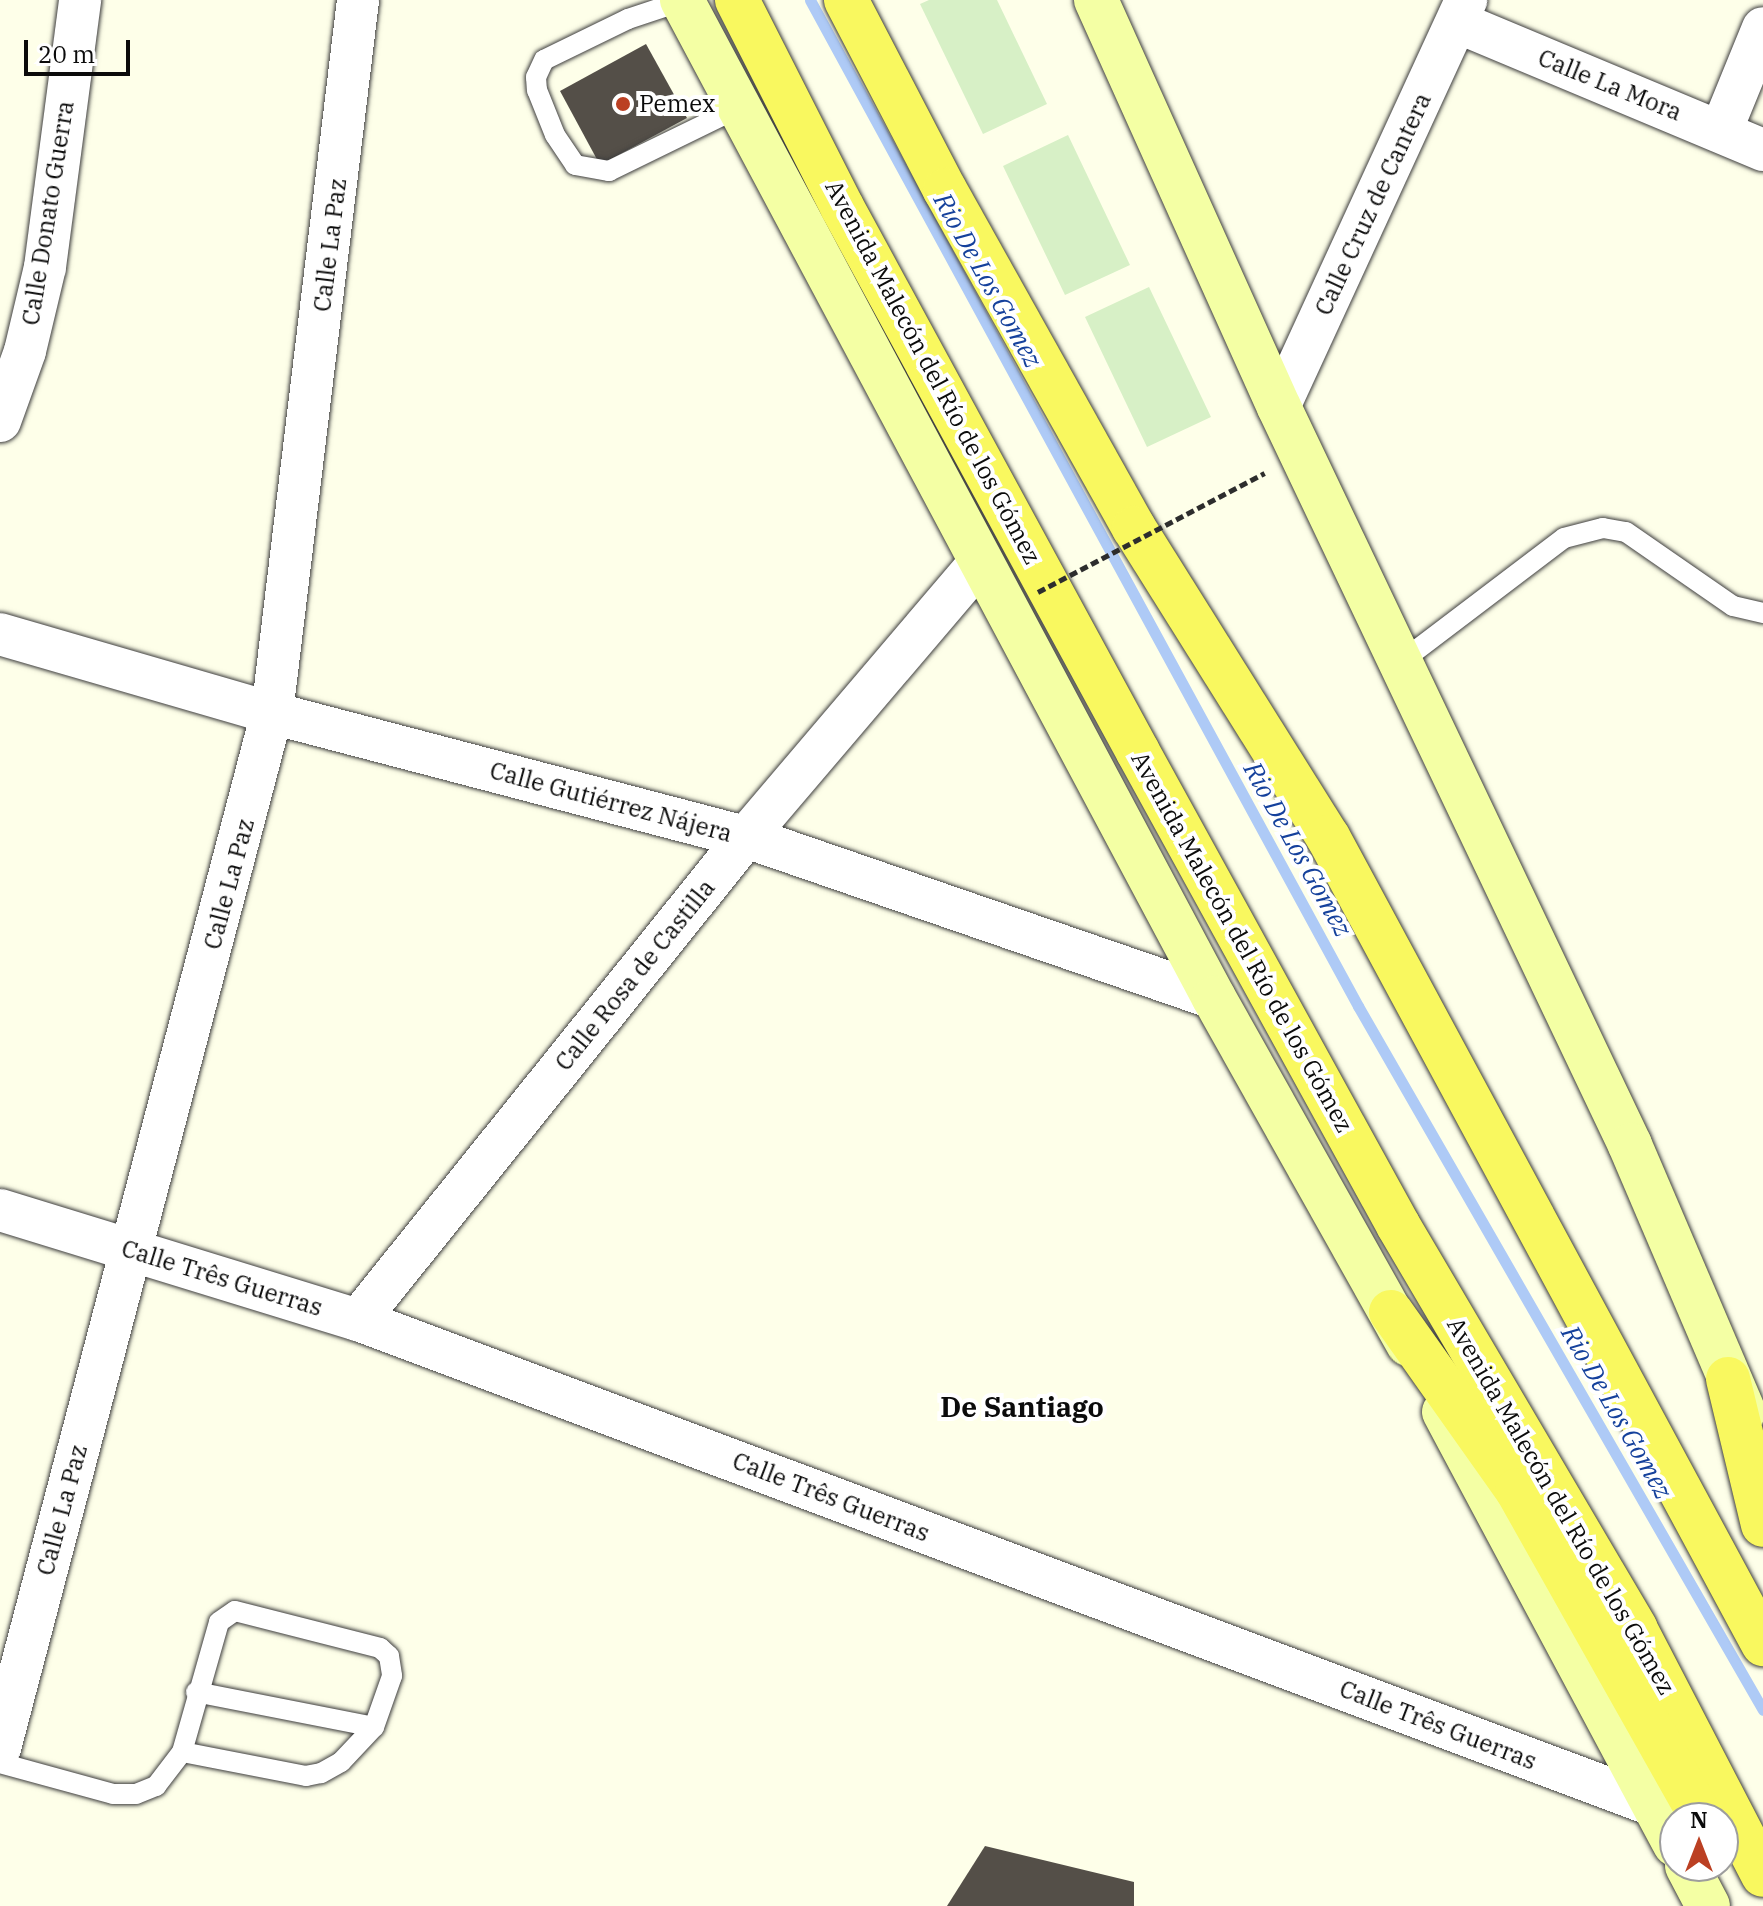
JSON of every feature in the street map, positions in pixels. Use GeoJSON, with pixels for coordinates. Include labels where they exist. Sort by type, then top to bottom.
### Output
{"type":"FeatureCollection","features":[{"type":"Feature","properties":{"kind":"main road","name":"Avenida Malecón del Río de los Gómez"},"geometry":{"type":"LineString","coordinates":[[737,0],[842,207],[1146,766],[1398,1225],[1635,1628],[1763,1875]]}},
{"type":"Feature","properties":{"kind":"main road"},"geometry":{"type":"LineString","coordinates":[[846,0],[945,190],[1134,528],[1328,837],[1763,1644]]}},
{"type":"Feature","properties":{"kind":"main road"},"geometry":{"type":"LineString","coordinates":[[1391,1312],[1525,1503],[1693,1802]]}},
{"type":"Feature","properties":{"kind":"main road"},"geometry":{"type":"LineString","coordinates":[[1728,1379],[1763,1525]]}},
{"type":"Feature","properties":{"kind":"main road"},"geometry":{"type":"LineString","coordinates":[[1738,1882],[1752,1906]]}},
{"type":"Feature","properties":{"kind":"street","name":"Calle Donato Guerra"},"geometry":{"type":"LineString","coordinates":[[0,421],[25,351],[45,267],[80,0]]}},
{"type":"Feature","properties":{"kind":"street","name":"Calle La Paz"},"geometry":{"type":"LineString","coordinates":[[0,1748],[272,713],[358,0]]}},
{"type":"Feature","properties":{"kind":"street","name":"Avenida Malecón del Río de los Gómez"},"geometry":{"type":"LineString","coordinates":[[682,0],[1214,998],[1391,1312],[1659,1814]]}},
{"type":"Feature","properties":{"kind":"street"},"geometry":{"type":"LineString","coordinates":[[1096,0],[1279,407],[1630,1145],[1728,1379],[1763,1450]]}},
{"type":"Feature","properties":{"kind":"street","name":"Calle Cruz de Cantera"},"geometry":{"type":"LineString","coordinates":[[1279,407],[1461,11]]}},
{"type":"Feature","properties":{"kind":"street","name":"Calle La Mora"},"geometry":{"type":"LineString","coordinates":[[1461,11],[1763,150]]}},
{"type":"Feature","properties":{"kind":"street"},"geometry":{"type":"LineString","coordinates":[[1721,131],[1763,28]]}},
{"type":"Feature","properties":{"kind":"street","name":"Calle Rosa de Castilla"},"geometry":{"type":"LineString","coordinates":[[358,1320],[746,837],[981,561]]}},
{"type":"Feature","properties":{"kind":"street","name":"Calle Gutiérrez Nájera"},"geometry":{"type":"LineString","coordinates":[[0,634],[272,713],[746,837],[1214,998]]}},
{"type":"Feature","properties":{"kind":"street","name":"Calle Três Guerras"},"geometry":{"type":"LineString","coordinates":[[0,1210],[358,1320],[1655,1806]]}},
{"type":"Feature","properties":{"kind":"street"},"geometry":{"type":"LineString","coordinates":[[1695,1882],[1708,1906]]}},
{"type":"Feature","properties":{"kind":"lane"},"geometry":{"type":"LineString","coordinates":[[682,0],[628,19],[544,60],[538,68],[537,90],[555,135],[575,165],[609,171],[738,108]]}},
{"type":"Feature","properties":{"kind":"lane"},"geometry":{"type":"LineString","coordinates":[[1402,661],[1564,538],[1603,528],[1626,532],[1733,606],[1763,613]]}},
{"type":"Feature","properties":{"kind":"lane"},"geometry":{"type":"LineString","coordinates":[[0,1763],[113,1794],[136,1794],[156,1786],[182,1752],[196,1692],[219,1622],[235,1611],[380,1648],[389,1656],[392,1676],[374,1727],[341,1762],[306,1776],[182,1752]]}},
{"type":"Feature","properties":{"kind":"lane"},"geometry":{"type":"LineString","coordinates":[[196,1692],[374,1727]]}},
{"type":"Feature","properties":{"kind":"path"},"geometry":{"type":"LineString","coordinates":[[1038,592],[1265,473]]}},
{"type":"Feature","properties":{"kind":"green space"},"geometry":{"type":"Polygon","coordinates":[[[929,0],[997,0],[1047,104],[983,134],[920,4],[929,0]]]}},
{"type":"Feature","properties":{"kind":"green space"},"geometry":{"type":"Polygon","coordinates":[[[1068,135],[1130,265],[1065,295],[1003,166],[1068,135]]]}},
{"type":"Feature","properties":{"kind":"green space"},"geometry":{"type":"Polygon","coordinates":[[[1149,287],[1211,417],[1147,447],[1085,317],[1149,287]]]}},
{"type":"Feature","properties":{"kind":"building","name":"Pemex"},"geometry":{"type":"Polygon","coordinates":[[[646,44],[687,118],[600,165],[560,91],[646,44]]]}},
{"type":"Feature","properties":{"kind":"building"},"geometry":{"type":"Polygon","coordinates":[[[985,1846],[1134,1882],[1134,1906],[947,1906],[985,1846]]]}},
{"type":"Feature","properties":{"kind":"waterway","name":"Rio De Los Gomez"},"geometry":{"type":"LineString","coordinates":[[810,0],[1358,1006],[1763,1710]]}},
{"type":"Feature","properties":{"kind":"place","name":"Pemex"},"geometry":{"type":"Point","coordinates":[623,104]}},
{"type":"Feature","properties":{"kind":"district","name":"De Santiago"},"geometry":{"type":"Point","coordinates":[1022,1407]}}]}
